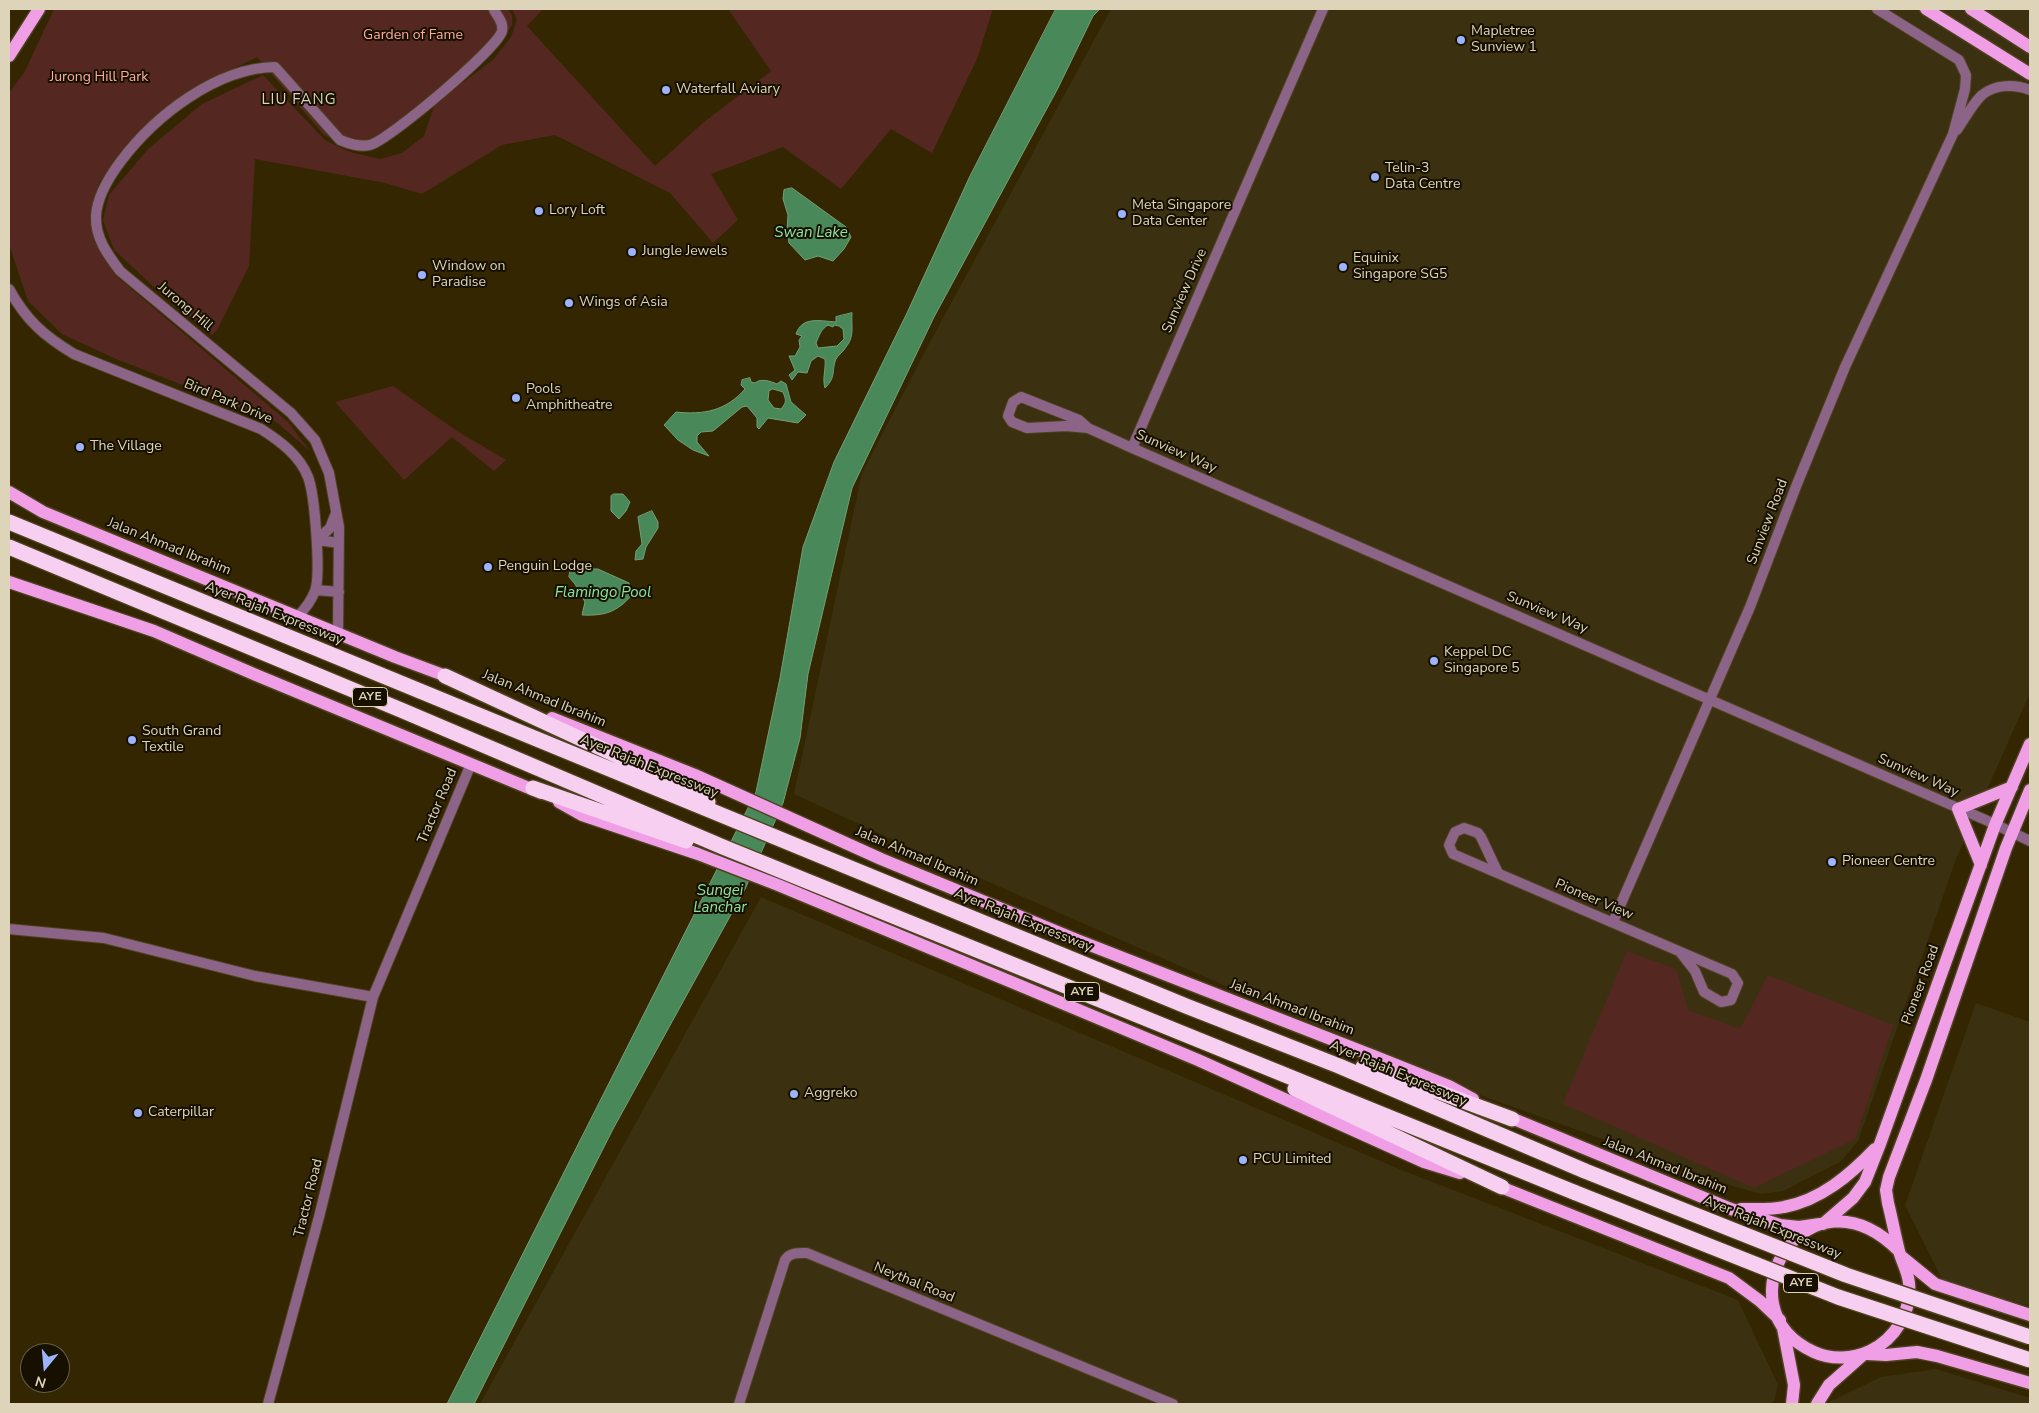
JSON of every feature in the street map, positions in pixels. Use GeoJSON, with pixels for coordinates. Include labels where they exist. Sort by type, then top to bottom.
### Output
{"type":"FeatureCollection","features":[{"type":"Feature","properties":{"kind":"highway","name":"Ayer Rajah Expressway"},"geometry":{"type":"LineString","coordinates":[[9,522],[1186,1006],[1339,1066],[1585,1171],[1846,1275],[2030,1337]]}},
{"type":"Feature","properties":{"kind":"highway","name":"AYE"},"geometry":{"type":"LineString","coordinates":[[12,548],[723,847],[1576,1193],[1838,1298],[2030,1360]]}},
{"type":"Feature","properties":{"kind":"highway"},"geometry":{"type":"LineString","coordinates":[[445,676],[691,790],[725,815]]}},
{"type":"Feature","properties":{"kind":"highway"},"geometry":{"type":"LineString","coordinates":[[533,788],[704,847],[711,849],[723,847]]}},
{"type":"Feature","properties":{"kind":"highway"},"geometry":{"type":"LineString","coordinates":[[1246,1060],[1300,1092],[1502,1187]]}},
{"type":"Feature","properties":{"kind":"highway"},"geometry":{"type":"LineString","coordinates":[[1339,1066],[1359,1066],[1439,1092],[1512,1120]]}},
{"type":"Feature","properties":{"kind":"main road"},"geometry":{"type":"LineString","coordinates":[[9,56],[39,9]]}},
{"type":"Feature","properties":{"kind":"main road"},"geometry":{"type":"LineString","coordinates":[[1926,9],[2030,74]]}},
{"type":"Feature","properties":{"kind":"main road"},"geometry":{"type":"LineString","coordinates":[[1970,9],[2030,47]]}},
{"type":"Feature","properties":{"kind":"main road"},"geometry":{"type":"LineString","coordinates":[[1993,50],[2030,82]]}},
{"type":"Feature","properties":{"kind":"main road","name":"Jalan Ahmad Ibrahim"},"geometry":{"type":"LineString","coordinates":[[9,492],[43,512],[338,633],[695,775],[881,859],[1068,936],[1449,1086],[1512,1120],[1731,1209],[1780,1225],[1799,1227],[1822,1224]]}},
{"type":"Feature","properties":{"kind":"main road"},"geometry":{"type":"LineString","coordinates":[[9,582],[154,631],[256,675],[533,788],[582,815],[698,854],[1034,991],[1198,1060],[1424,1162],[1502,1187],[1729,1278],[1760,1301],[1781,1322],[1789,1335],[1802,1346],[1816,1353],[1832,1357],[1849,1358],[1864,1354],[1878,1347],[1890,1338],[1906,1313],[1909,1299],[1909,1284],[1888,1203],[1886,1190],[1889,1177],[1926,1080],[2012,832],[2030,790]]}},
{"type":"Feature","properties":{"kind":"main road","name":"Pioneer Road"},"geometry":{"type":"LineString","coordinates":[[1822,1224],[1853,1198],[1865,1182],[1995,825],[2030,744]]}},
{"type":"Feature","properties":{"kind":"main road"},"geometry":{"type":"LineString","coordinates":[[1981,865],[1958,809],[2012,787]]}},
{"type":"Feature","properties":{"kind":"main road"},"geometry":{"type":"LineString","coordinates":[[1731,1209],[1785,1207],[1807,1199],[1832,1187],[1851,1174],[1880,1144]]}},
{"type":"Feature","properties":{"kind":"main road"},"geometry":{"type":"LineString","coordinates":[[1792,1404],[1794,1385],[1787,1344],[1772,1292],[1773,1278],[1777,1263],[1794,1239],[1806,1230],[1822,1224],[1851,1222],[1866,1226],[1879,1233],[1935,1284],[2030,1315]]}},
{"type":"Feature","properties":{"kind":"main road"},"geometry":{"type":"LineString","coordinates":[[1816,1404],[1829,1385],[1864,1354],[1923,1354],[2030,1384]]}},
{"type":"Feature","properties":{"kind":"street","name":"Sunview Drive"},"geometry":{"type":"LineString","coordinates":[[1132,448],[1322,9]]}},
{"type":"Feature","properties":{"kind":"street","name":"Sunview Road"},"geometry":{"type":"LineString","coordinates":[[1613,922],[1750,607],[1797,484],[1845,367],[1953,134],[1965,89],[1966,75],[1964,67],[1959,60],[1877,9]]}},
{"type":"Feature","properties":{"kind":"street","name":"Jurong Hill"},"geometry":{"type":"LineString","coordinates":[[338,633],[339,543],[337,512],[329,473],[324,457],[315,440],[302,424],[120,271],[105,249],[97,228],[96,216],[100,198],[111,174],[135,142],[161,116],[227,77],[261,67],[275,67],[340,140],[353,145],[371,144],[384,138],[485,54],[499,38],[502,22],[494,10]]}},
{"type":"Feature","properties":{"kind":"street","name":"Sunview Road"},"geometry":{"type":"LineString","coordinates":[[1953,134],[1982,95],[2008,85],[2020,85],[2030,90]]}},
{"type":"Feature","properties":{"kind":"street","name":"Bird Park Drive"},"geometry":{"type":"LineString","coordinates":[[9,289],[21,310],[35,326],[52,341],[74,354],[261,429],[280,441],[297,459],[308,477],[313,497],[316,540],[316,590]]}},
{"type":"Feature","properties":{"kind":"street","name":"Sunview Way"},"geometry":{"type":"LineString","coordinates":[[1088,428],[1066,426],[1027,428],[1012,422],[1008,416],[1014,400],[1021,397],[1079,420],[1088,428],[1132,448],[1710,698],[2030,841]]}},
{"type":"Feature","properties":{"kind":"street"},"geometry":{"type":"LineString","coordinates":[[316,540],[330,528],[337,512]]}},
{"type":"Feature","properties":{"kind":"street"},"geometry":{"type":"LineString","coordinates":[[316,540],[339,543]]}},
{"type":"Feature","properties":{"kind":"street"},"geometry":{"type":"LineString","coordinates":[[298,616],[308,605],[316,590],[338,592]]}},
{"type":"Feature","properties":{"kind":"street","name":"Tractor Road"},"geometry":{"type":"LineString","coordinates":[[268,1404],[319,1217],[373,997],[471,764]]}},
{"type":"Feature","properties":{"kind":"street","name":"Pioneer View"},"geometry":{"type":"LineString","coordinates":[[1498,873],[1478,833],[1464,828],[1455,832],[1449,845],[1453,854],[1613,922],[1680,952],[1735,977],[1738,983],[1731,1000],[1721,1002],[1704,992],[1695,970],[1680,952]]}},
{"type":"Feature","properties":{"kind":"street"},"geometry":{"type":"LineString","coordinates":[[9,929],[104,938],[255,976],[373,997]]}},
{"type":"Feature","properties":{"kind":"street","name":"Neythal Road"},"geometry":{"type":"LineString","coordinates":[[740,1404],[785,1260],[792,1254],[800,1253],[807,1254],[1172,1404]]}},
{"type":"Feature","properties":{"kind":"shaded area"},"geometry":{"type":"Polygon","coordinates":[[[1111,9],[2030,9],[2030,693],[1956,859],[1858,1141],[1840,1162],[1783,1191],[1761,1194],[1739,1188],[1449,1084],[900,843],[794,794],[862,473],[930,342],[1111,9]]]}},
{"type":"Feature","properties":{"kind":"shaded area"},"geometry":{"type":"Polygon","coordinates":[[[761,897],[1404,1171],[1738,1300],[1778,1385],[1773,1404],[480,1404],[761,897]]]}},
{"type":"Feature","properties":{"kind":"shaded area"},"geometry":{"type":"Polygon","coordinates":[[[1976,1003],[2030,1022],[2030,1306],[1943,1281],[1905,1205],[1976,1003]]]}},
{"type":"Feature","properties":{"kind":"shaded area"},"geometry":{"type":"Polygon","coordinates":[[[1936,1369],[2030,1398],[2030,1404],[1828,1404],[1881,1377],[1936,1369]]]}},
{"type":"Feature","properties":{"kind":"green space","name":"Jurong Hill Park"},"geometry":{"type":"Polygon","coordinates":[[[54,9],[508,9],[512,15],[512,25],[503,40],[488,58],[430,101],[397,135],[375,147],[349,148],[324,135],[257,57],[205,83],[129,142],[99,183],[92,216],[94,241],[116,276],[288,422],[310,451],[275,421],[116,359],[62,334],[28,301],[9,244],[9,93],[25,71],[54,9]]]}},
{"type":"Feature","properties":{"kind":"green space"},"geometry":{"type":"Polygon","coordinates":[[[512,9],[543,9],[527,26],[655,166],[704,122],[771,71],[728,9],[993,9],[977,59],[932,153],[891,129],[841,189],[783,147],[711,174],[738,220],[713,243],[670,193],[555,135],[502,145],[422,194],[385,183],[255,159],[249,266],[217,330],[212,335],[155,288],[114,250],[103,220],[109,195],[148,149],[202,104],[263,75],[325,140],[350,152],[380,159],[402,153],[424,136],[435,103],[493,60],[511,37],[517,20],[512,9]]]}},
{"type":"Feature","properties":{"kind":"green space"},"geometry":{"type":"Polygon","coordinates":[[[393,386],[457,431],[506,460],[494,471],[452,437],[404,480],[335,402],[393,386]]]}},
{"type":"Feature","properties":{"kind":"green space"},"geometry":{"type":"Polygon","coordinates":[[[1627,951],[1676,969],[1688,1010],[1740,1029],[1768,975],[1893,1025],[1855,1139],[1754,1188],[1563,1104],[1627,951]]]}},
{"type":"Feature","properties":{"kind":"water","name":"Sungei Lanchar"},"geometry":{"type":"Polygon","coordinates":[[[1056,9],[1100,9],[1093,16],[1058,88],[934,317],[852,488],[808,674],[800,738],[783,803],[745,889],[613,1129],[474,1404],[447,1404],[756,792],[780,678],[803,547],[834,462],[907,313],[970,176],[1056,9]]]}},
{"type":"Feature","properties":{"kind":"water","name":"Swan Lake"},"geometry":{"type":"Polygon","coordinates":[[[792,188],[846,227],[851,237],[844,249],[833,261],[818,256],[805,260],[789,243],[787,230],[788,215],[783,199],[784,190],[792,188]]]}},
{"type":"Feature","properties":{"kind":"water"},"geometry":{"type":"Polygon","coordinates":[[[852,313],[852,335],[849,343],[836,359],[829,384],[825,388],[825,359],[818,356],[811,361],[807,373],[798,372],[792,380],[789,375],[795,370],[789,356],[795,356],[800,347],[799,340],[802,336],[796,334],[799,328],[803,324],[812,321],[836,322],[836,317],[852,313]],[[828,325],[822,331],[816,343],[818,348],[837,346],[844,339],[843,329],[834,325],[833,327],[828,325]]]}},
{"type":"Feature","properties":{"kind":"water"},"geometry":{"type":"Polygon","coordinates":[[[750,378],[751,382],[755,383],[763,380],[777,384],[781,381],[786,384],[791,402],[806,415],[798,423],[768,418],[759,429],[757,427],[757,418],[747,406],[742,407],[713,431],[701,432],[697,436],[697,442],[709,456],[693,450],[678,440],[664,425],[676,412],[696,413],[722,407],[745,389],[741,385],[742,380],[750,378]],[[773,389],[769,391],[768,400],[774,408],[781,409],[784,405],[783,392],[773,389]]]}},
{"type":"Feature","properties":{"kind":"water"},"geometry":{"type":"Polygon","coordinates":[[[623,494],[630,502],[626,511],[619,519],[611,511],[611,496],[623,494]]]}},
{"type":"Feature","properties":{"kind":"water"},"geometry":{"type":"Polygon","coordinates":[[[652,511],[658,522],[658,528],[646,547],[643,559],[635,560],[636,551],[642,544],[638,517],[652,511]]]}},
{"type":"Feature","properties":{"kind":"water","name":"Flamingo Pool"},"geometry":{"type":"Polygon","coordinates":[[[571,569],[598,569],[629,583],[632,595],[610,612],[597,615],[582,615],[585,602],[569,577],[571,569]]]}},
{"type":"Feature","properties":{"kind":"place","name":"Mapletree Sunview 1"},"geometry":{"type":"Point","coordinates":[1461,40]}},
{"type":"Feature","properties":{"kind":"place","name":"Waterfall Aviary"},"geometry":{"type":"Point","coordinates":[666,90]}},
{"type":"Feature","properties":{"kind":"place","name":"Telin-3 Data Centre"},"geometry":{"type":"Point","coordinates":[1375,177]}},
{"type":"Feature","properties":{"kind":"place","name":"Lory Loft"},"geometry":{"type":"Point","coordinates":[539,211]}},
{"type":"Feature","properties":{"kind":"place","name":"Meta Singapore Data Center"},"geometry":{"type":"Point","coordinates":[1122,214]}},
{"type":"Feature","properties":{"kind":"place","name":"Jungle Jewels"},"geometry":{"type":"Point","coordinates":[632,252]}},
{"type":"Feature","properties":{"kind":"place","name":"Equinix Singapore SG5"},"geometry":{"type":"Point","coordinates":[1343,267]}},
{"type":"Feature","properties":{"kind":"place","name":"Window on Paradise"},"geometry":{"type":"Point","coordinates":[422,275]}},
{"type":"Feature","properties":{"kind":"place","name":"Wings of Asia"},"geometry":{"type":"Point","coordinates":[569,303]}},
{"type":"Feature","properties":{"kind":"place","name":"Pools Amphitheatre"},"geometry":{"type":"Point","coordinates":[516,398]}},
{"type":"Feature","properties":{"kind":"place","name":"The Village"},"geometry":{"type":"Point","coordinates":[80,447]}},
{"type":"Feature","properties":{"kind":"place","name":"Penguin Lodge"},"geometry":{"type":"Point","coordinates":[488,567]}},
{"type":"Feature","properties":{"kind":"place","name":"Keppel DC Singapore 5"},"geometry":{"type":"Point","coordinates":[1434,661]}},
{"type":"Feature","properties":{"kind":"place","name":"South Grand Textile"},"geometry":{"type":"Point","coordinates":[132,740]}},
{"type":"Feature","properties":{"kind":"place","name":"Pioneer Centre"},"geometry":{"type":"Point","coordinates":[1832,862]}},
{"type":"Feature","properties":{"kind":"place","name":"Aggreko"},"geometry":{"type":"Point","coordinates":[794,1094]}},
{"type":"Feature","properties":{"kind":"place","name":"Caterpillar"},"geometry":{"type":"Point","coordinates":[138,1113]}},
{"type":"Feature","properties":{"kind":"place","name":"PCU Limited"},"geometry":{"type":"Point","coordinates":[1243,1160]}},
{"type":"Feature","properties":{"kind":"district","name":"LIU FANG"},"geometry":{"type":"Point","coordinates":[299,100]}},
{"type":"Feature","properties":{"kind":"park label","name":"Garden of Fame"},"geometry":{"type":"Point","coordinates":[413,36]}}]}
